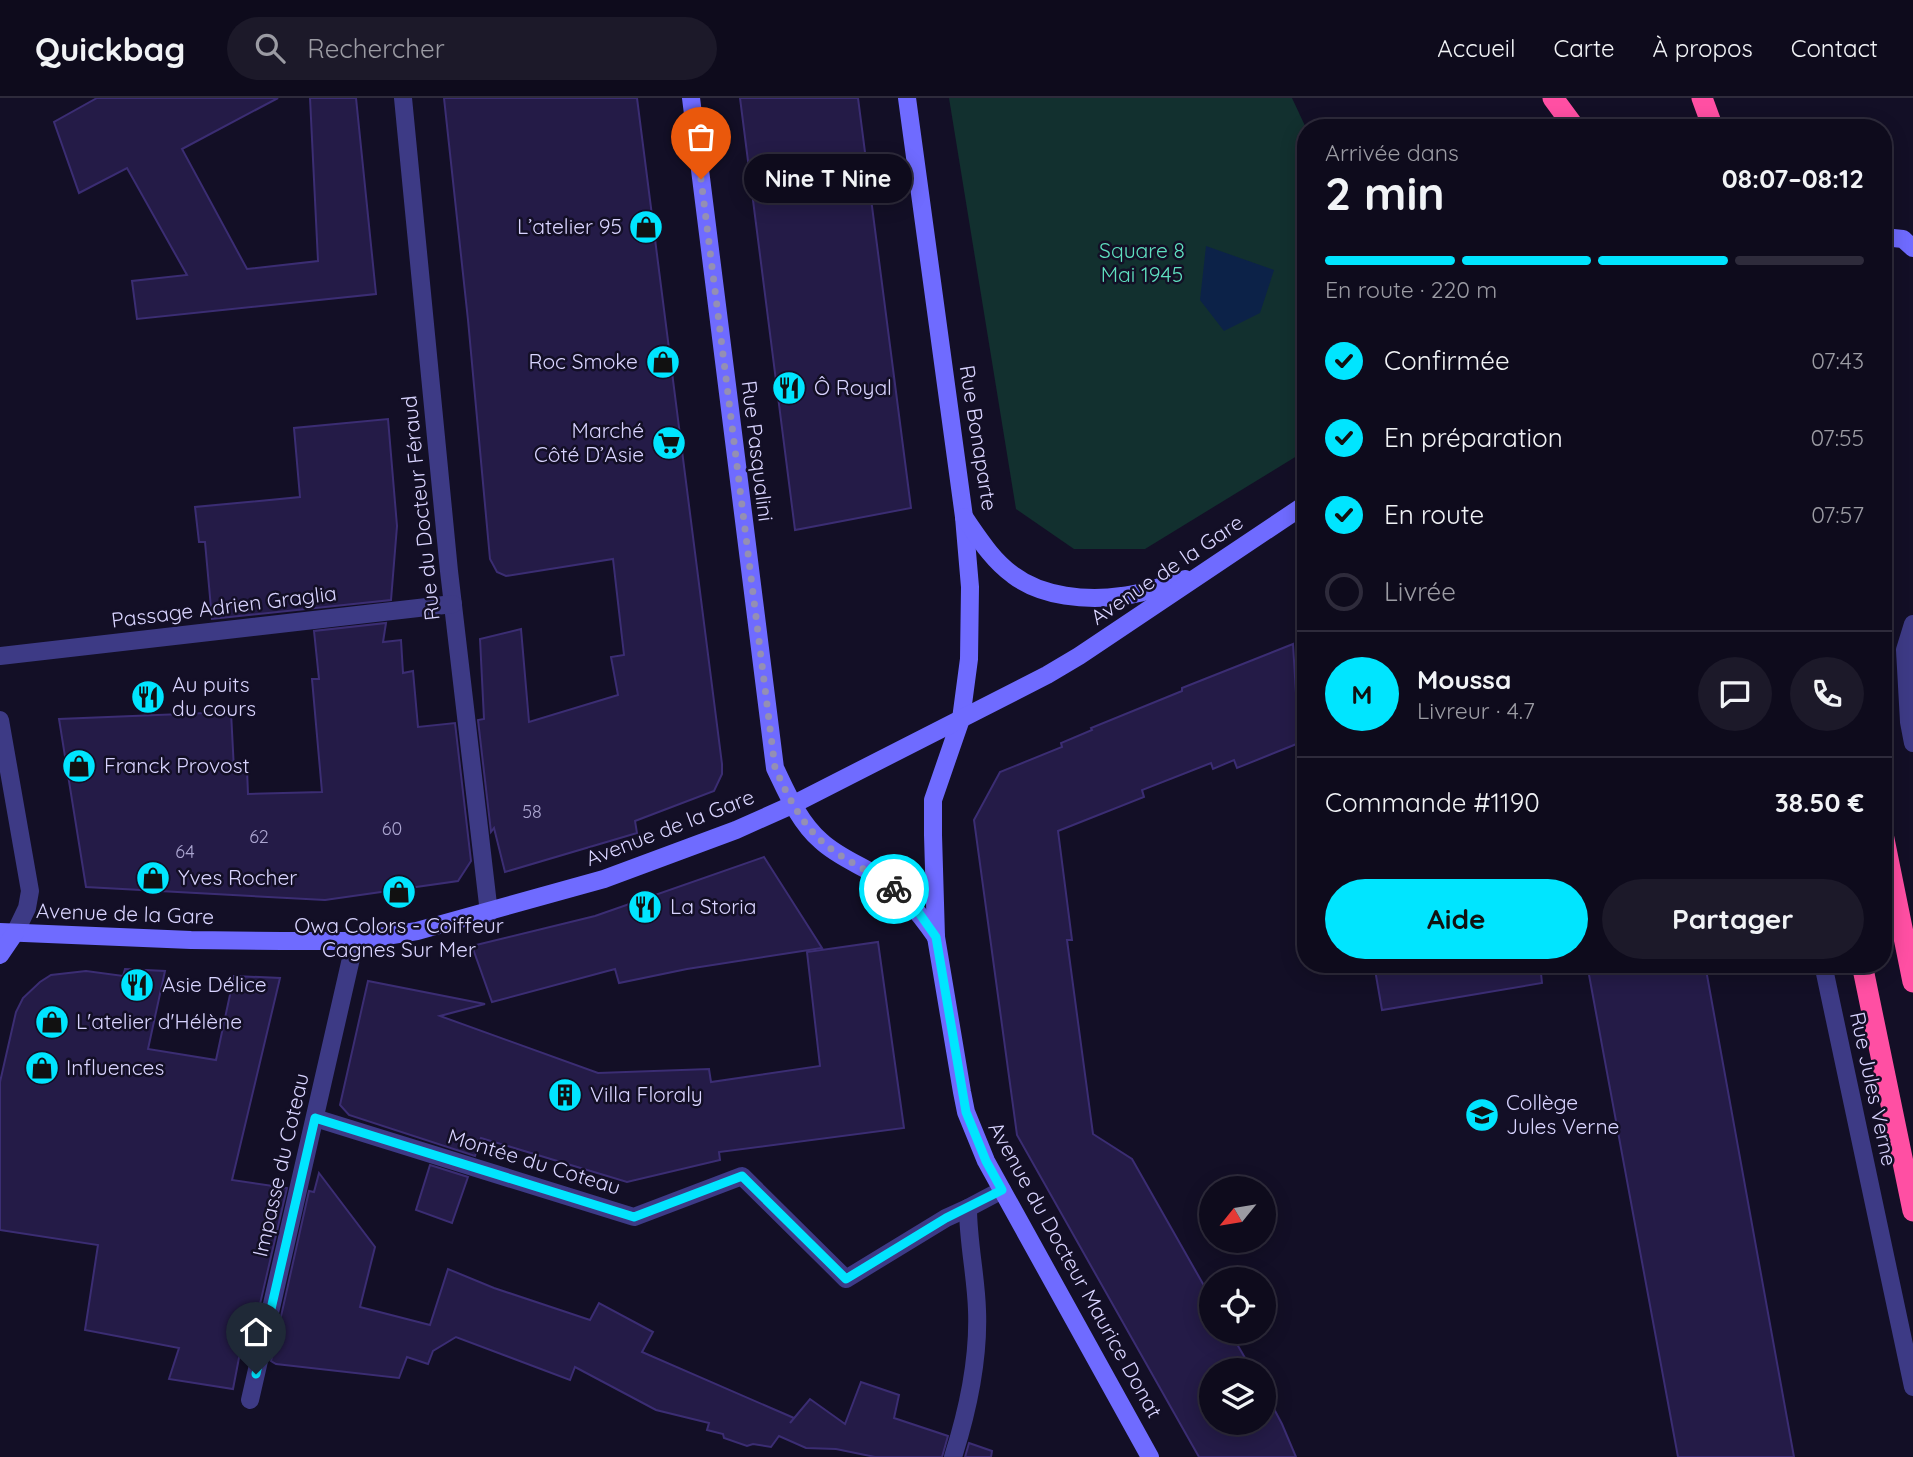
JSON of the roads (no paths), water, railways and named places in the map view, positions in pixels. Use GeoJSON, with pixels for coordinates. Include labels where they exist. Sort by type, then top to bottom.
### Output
{"type":"FeatureCollection","features":[{"type":"Feature","properties":{"kind":"highway"},"geometry":{"type":"LineString","coordinates":[[1553,98],[1568,119]]}},
{"type":"Feature","properties":{"kind":"highway"},"geometry":{"type":"LineString","coordinates":[[1702,98],[1710,119]]}},
{"type":"Feature","properties":{"kind":"highway"},"geometry":{"type":"LineString","coordinates":[[1892,878],[1913,982]]}},
{"type":"Feature","properties":{"kind":"highway"},"geometry":{"type":"LineString","coordinates":[[1864,973],[1913,1211]]}},
{"type":"Feature","properties":{"kind":"main road","name":"Rue Pasqualini"},"geometry":{"type":"LineString","coordinates":[[691,98],[771,747],[775,768],[792,805]]}},
{"type":"Feature","properties":{"kind":"main road","name":"Rue Bonaparte"},"geometry":{"type":"LineString","coordinates":[[907,98],[964,517],[992,556],[1013,576],[1062,595],[1125,596],[1202,574]]}},
{"type":"Feature","properties":{"kind":"main road"},"geometry":{"type":"LineString","coordinates":[[1892,238],[1903,239],[1913,248]]}},
{"type":"Feature","properties":{"kind":"main road","name":"Avenue de la Gare"},"geometry":{"type":"LineString","coordinates":[[8,933],[191,940],[355,941],[417,931],[604,879],[736,830],[792,805],[961,719],[1079,656],[1297,510]]}},
{"type":"Feature","properties":{"kind":"main road","name":"Avenue du Docteur Maurice Donat"},"geometry":{"type":"LineString","coordinates":[[964,517],[971,624],[970,659],[961,719],[933,800],[936,937],[966,1112],[986,1161],[1150,1457]]}},
{"type":"Feature","properties":{"kind":"main road","name":"Avenue du Docteur Maurice Donat"},"geometry":{"type":"LineString","coordinates":[[792,805],[819,839],[846,859],[880,877],[912,903],[936,937]]}},
{"type":"Feature","properties":{"kind":"main road"},"geometry":{"type":"LineString","coordinates":[[0,955],[8,933]]}},
{"type":"Feature","properties":{"kind":"street","name":"Rue du Docteur Féraud"},"geometry":{"type":"LineString","coordinates":[[403,98],[453,604],[489,913]]}},
{"type":"Feature","properties":{"kind":"street","name":"Passage Adrien Graglia"},"geometry":{"type":"LineString","coordinates":[[0,656],[453,604]]}},
{"type":"Feature","properties":{"kind":"street"},"geometry":{"type":"LineString","coordinates":[[1913,624],[1905,650],[1909,722],[1913,743]]}},
{"type":"Feature","properties":{"kind":"street"},"geometry":{"type":"LineString","coordinates":[[0,720],[30,891],[27,908],[8,933]]}},
{"type":"Feature","properties":{"kind":"street","name":"Impasse du Coteau"},"geometry":{"type":"LineString","coordinates":[[250,1400],[355,941]]}},
{"type":"Feature","properties":{"kind":"street","name":"Rue Jules Verne"},"geometry":{"type":"LineString","coordinates":[[1825,973],[1913,1387]]}},
{"type":"Feature","properties":{"kind":"street","name":"Montée du Coteau"},"geometry":{"type":"LineString","coordinates":[[315,1118],[634,1217],[742,1176],[846,1279],[946,1218],[968,1208]]}},
{"type":"Feature","properties":{"kind":"street"},"geometry":{"type":"LineString","coordinates":[[953,1457],[965,1420],[976,1355],[977,1309],[968,1208],[1002,1190]]}},
{"type":"Feature","properties":{"kind":"water"},"geometry":{"type":"Polygon","coordinates":[[[1206,246],[1274,270],[1260,313],[1224,331],[1200,300],[1206,246]]]}},
{"type":"Feature","properties":{"kind":"place","name":"Nine T Nine"},"geometry":{"type":"Point","coordinates":[701,179]}},
{"type":"Feature","properties":{"kind":"place","name":"L’atelier 95"},"geometry":{"type":"Point","coordinates":[646,227]}},
{"type":"Feature","properties":{"kind":"place","name":"Roc Smoke"},"geometry":{"type":"Point","coordinates":[663,362]}},
{"type":"Feature","properties":{"kind":"place","name":"Ô Royal"},"geometry":{"type":"Point","coordinates":[789,388]}},
{"type":"Feature","properties":{"kind":"place","name":"Marché Côté D’Asie"},"geometry":{"type":"Point","coordinates":[669,443]}},
{"type":"Feature","properties":{"kind":"place","name":"Au puits du cours"},"geometry":{"type":"Point","coordinates":[148,697]}},
{"type":"Feature","properties":{"kind":"place","name":"Franck Provost"},"geometry":{"type":"Point","coordinates":[79,766]}},
{"type":"Feature","properties":{"kind":"place","name":"Yves Rocher"},"geometry":{"type":"Point","coordinates":[153,878]}},
{"type":"Feature","properties":{"kind":"place","name":"Owa Colors - Coiffeur Cagnes Sur Mer"},"geometry":{"type":"Point","coordinates":[399,892]}},
{"type":"Feature","properties":{"kind":"place","name":"La Storia"},"geometry":{"type":"Point","coordinates":[645,907]}},
{"type":"Feature","properties":{"kind":"place","name":"Asie Délice"},"geometry":{"type":"Point","coordinates":[137,985]}},
{"type":"Feature","properties":{"kind":"place","name":"L'atelier d'Hélène"},"geometry":{"type":"Point","coordinates":[52,1022]}},
{"type":"Feature","properties":{"kind":"place","name":"Influences"},"geometry":{"type":"Point","coordinates":[42,1068]}},
{"type":"Feature","properties":{"kind":"place","name":"Villa Floraly"},"geometry":{"type":"Point","coordinates":[565,1095]}},
{"type":"Feature","properties":{"kind":"place","name":"Collège Jules Verne"},"geometry":{"type":"Point","coordinates":[1482,1115]}},
{"type":"Feature","properties":{"kind":"park label","name":"Square 8 Mai 1945"},"geometry":{"type":"Point","coordinates":[1142,263]}}]}
